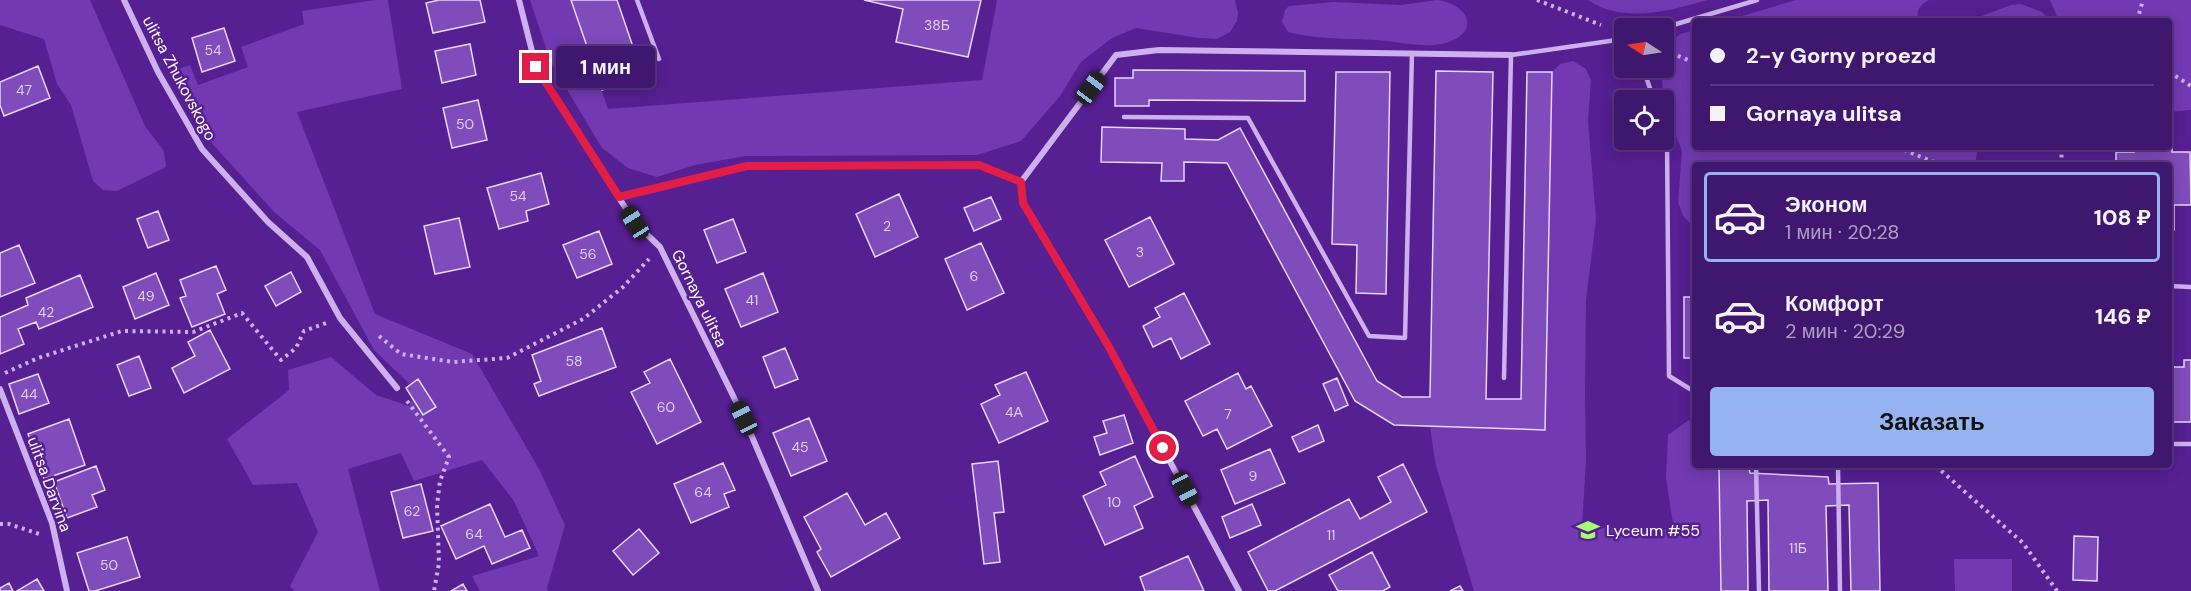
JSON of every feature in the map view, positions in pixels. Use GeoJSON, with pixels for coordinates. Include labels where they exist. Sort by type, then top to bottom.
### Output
{"type":"FeatureCollection","features":[{"type":"Feature","properties":{"kind":"street","name":"ulitsa Zhukovskogo"},"geometry":{"type":"LineString","coordinates":[[124,0],[158,72],[201,149],[268,222],[307,257],[340,318],[397,388]]}},
{"type":"Feature","properties":{"kind":"street","name":"Gornaya ulitsa"},"geometry":{"type":"LineString","coordinates":[[519,0],[536,67],[635,223],[660,247],[744,418],[818,591]]}},
{"type":"Feature","properties":{"kind":"street"},"geometry":{"type":"LineString","coordinates":[[1239,591],[1109,347],[1023,203],[1021,182],[1116,55],[1159,50],[1511,55]]}},
{"type":"Feature","properties":{"kind":"street"},"geometry":{"type":"LineString","coordinates":[[619,197],[747,166],[979,165],[1021,182]]}},
{"type":"Feature","properties":{"kind":"street","name":"ulitsa Darvina"},"geometry":{"type":"LineString","coordinates":[[0,389],[52,524],[67,591]]}},
{"type":"Feature","properties":{"kind":"lane"},"geometry":{"type":"LineString","coordinates":[[637,0],[659,59]]}},
{"type":"Feature","properties":{"kind":"lane"},"geometry":{"type":"LineString","coordinates":[[1697,18],[1757,0]]}},
{"type":"Feature","properties":{"kind":"lane"},"geometry":{"type":"LineString","coordinates":[[1674,25],[1692,19]]}},
{"type":"Feature","properties":{"kind":"lane"},"geometry":{"type":"LineString","coordinates":[[1504,378],[1511,55],[1614,40]]}},
{"type":"Feature","properties":{"kind":"lane"},"geometry":{"type":"LineString","coordinates":[[1124,117],[1248,118],[1369,336],[1405,338],[1412,53]]}},
{"type":"Feature","properties":{"kind":"lane"},"geometry":{"type":"LineString","coordinates":[[1667,150],[1669,376],[1692,390]]}},
{"type":"Feature","properties":{"kind":"lane"},"geometry":{"type":"LineString","coordinates":[[2172,286],[2191,287]]}},
{"type":"Feature","properties":{"kind":"lane"},"geometry":{"type":"LineString","coordinates":[[2172,444],[2191,444]]}},
{"type":"Feature","properties":{"kind":"lane"},"geometry":{"type":"LineString","coordinates":[[1756,468],[1759,591]]}},
{"type":"Feature","properties":{"kind":"lane"},"geometry":{"type":"LineString","coordinates":[[1838,468],[1840,591]]}},
{"type":"Feature","properties":{"kind":"path"},"geometry":{"type":"LineString","coordinates":[[1538,0],[1603,26]]}},
{"type":"Feature","properties":{"kind":"path"},"geometry":{"type":"LineString","coordinates":[[2138,18],[2143,0]]}},
{"type":"Feature","properties":{"kind":"path"},"geometry":{"type":"LineString","coordinates":[[1674,54],[1692,62]]}},
{"type":"Feature","properties":{"kind":"path"},"geometry":{"type":"LineString","coordinates":[[2172,74],[2191,87]]}},
{"type":"Feature","properties":{"kind":"path"},"geometry":{"type":"LineString","coordinates":[[1904,150],[1934,162]]}},
{"type":"Feature","properties":{"kind":"path"},"geometry":{"type":"LineString","coordinates":[[377,334],[401,354],[453,362],[507,358],[583,319],[623,287],[660,247]]}},
{"type":"Feature","properties":{"kind":"path"},"geometry":{"type":"LineString","coordinates":[[0,375],[38,358],[122,332],[193,332],[242,313],[281,360],[296,348],[304,331],[340,318]]}},
{"type":"Feature","properties":{"kind":"path"},"geometry":{"type":"LineString","coordinates":[[397,388],[449,457],[440,481],[436,505],[439,563],[434,591]]}},
{"type":"Feature","properties":{"kind":"path"},"geometry":{"type":"LineString","coordinates":[[1938,468],[2023,543],[2057,591]]}},
{"type":"Feature","properties":{"kind":"path"},"geometry":{"type":"LineString","coordinates":[[0,524],[27,529],[56,540]]}},
{"type":"Feature","properties":{"kind":"shaded area"},"geometry":{"type":"Polygon","coordinates":[[[0,0],[90,0],[145,126],[164,151],[166,167],[117,191],[103,190],[93,181],[71,105],[57,84],[44,39],[0,25],[0,0]]]}},
{"type":"Feature","properties":{"kind":"shaded area"},"geometry":{"type":"Polygon","coordinates":[[[388,0],[402,89],[297,112],[375,314],[472,354],[539,469],[565,525],[548,591],[480,591],[472,576],[539,556],[514,501],[482,460],[414,481],[401,453],[348,469],[380,591],[294,591],[290,586],[318,532],[297,483],[253,485],[227,439],[289,390],[288,370],[331,357],[376,395],[409,406],[415,389],[374,350],[320,250],[274,212],[209,140],[170,72],[190,65],[198,85],[248,67],[241,47],[304,24],[302,11],[388,0]]]}},
{"type":"Feature","properties":{"kind":"shaded area"},"geometry":{"type":"Polygon","coordinates":[[[530,0],[571,0],[608,109],[982,80],[997,0],[1235,0],[1238,13],[1237,21],[1230,32],[1217,39],[1136,28],[1112,38],[1081,62],[1060,96],[1021,141],[977,155],[746,156],[695,165],[657,177],[628,168],[602,148],[551,63],[530,0]]]}},
{"type":"Feature","properties":{"kind":"shaded area"},"geometry":{"type":"Polygon","coordinates":[[[1437,0],[1458,7],[1464,13],[1467,27],[1454,40],[1434,45],[1310,36],[1288,32],[1282,22],[1285,10],[1289,6],[1333,2],[1401,5],[1437,0]]]}},
{"type":"Feature","properties":{"kind":"shaded area"},"geometry":{"type":"Polygon","coordinates":[[[1588,0],[1707,0],[1662,11],[1631,13],[1616,12],[1588,0]]]}},
{"type":"Feature","properties":{"kind":"shaded area"},"geometry":{"type":"Polygon","coordinates":[[[1796,0],[1929,0],[1919,9],[1919,18],[1735,18],[1796,0]]]}},
{"type":"Feature","properties":{"kind":"shaded area"},"geometry":{"type":"Polygon","coordinates":[[[2050,0],[2191,0],[2191,110],[2172,112],[2172,18],[2058,18],[2050,0]]]}},
{"type":"Feature","properties":{"kind":"shaded area"},"geometry":{"type":"Polygon","coordinates":[[[2021,4],[2042,12],[2048,18],[1976,18],[2011,5],[2021,4]]]}},
{"type":"Feature","properties":{"kind":"shaded area"},"geometry":{"type":"Polygon","coordinates":[[[1692,31],[1692,150],[1978,150],[1976,162],[1692,162],[1692,225],[1683,216],[1678,202],[1682,151],[1674,131],[1674,90],[1663,90],[1662,78],[1674,78],[1674,39],[1680,34],[1692,31]]]}},
{"type":"Feature","properties":{"kind":"shaded area","name":"Lyceum #55"},"geometry":{"type":"Polygon","coordinates":[[[1573,61],[1586,69],[1591,80],[1588,121],[1596,219],[1586,300],[1586,460],[1582,526],[1674,530],[1666,478],[1668,435],[1689,420],[1692,422],[1692,468],[1719,468],[1721,591],[1474,591],[1435,462],[1430,426],[1545,429],[1552,72],[1560,64],[1573,61]]]}},
{"type":"Feature","properties":{"kind":"shaded area"},"geometry":{"type":"Polygon","coordinates":[[[1954,559],[2012,559],[2012,591],[1955,591],[1954,559]]]}},
{"type":"Feature","properties":{"kind":"building"},"geometry":{"type":"Polygon","coordinates":[[[439,0],[480,0],[485,22],[433,33],[426,3],[439,0]]]}},
{"type":"Feature","properties":{"kind":"building"},"geometry":{"type":"Polygon","coordinates":[[[571,0],[617,0],[643,76],[602,90],[571,0]]]}},
{"type":"Feature","properties":{"kind":"building"},"geometry":{"type":"Polygon","coordinates":[[[864,0],[981,0],[968,57],[896,42],[903,9],[864,0]]]}},
{"type":"Feature","properties":{"kind":"building"},"geometry":{"type":"Polygon","coordinates":[[[224,28],[235,61],[202,72],[192,38],[224,28]]]}},
{"type":"Feature","properties":{"kind":"building"},"geometry":{"type":"Polygon","coordinates":[[[470,44],[476,75],[442,83],[435,51],[470,44]]]}},
{"type":"Feature","properties":{"kind":"building"},"geometry":{"type":"Polygon","coordinates":[[[38,66],[50,98],[4,116],[0,105],[0,82],[38,66]]]}},
{"type":"Feature","properties":{"kind":"building"},"geometry":{"type":"Polygon","coordinates":[[[1133,70],[1305,71],[1305,101],[1149,100],[1149,106],[1115,106],[1115,78],[1133,78],[1133,70]]]}},
{"type":"Feature","properties":{"kind":"building"},"geometry":{"type":"Polygon","coordinates":[[[1436,71],[1493,72],[1486,399],[1521,399],[1527,72],[1552,72],[1545,430],[1394,425],[1355,401],[1227,163],[1184,162],[1184,181],[1161,181],[1162,163],[1101,162],[1102,127],[1185,129],[1185,139],[1218,140],[1240,128],[1377,381],[1402,397],[1430,397],[1436,71]]]}},
{"type":"Feature","properties":{"kind":"building"},"geometry":{"type":"Polygon","coordinates":[[[1336,72],[1390,72],[1386,294],[1356,293],[1357,245],[1332,244],[1336,72]]]}},
{"type":"Feature","properties":{"kind":"building"},"geometry":{"type":"Polygon","coordinates":[[[478,100],[487,140],[452,148],[443,108],[478,100]]]}},
{"type":"Feature","properties":{"kind":"building"},"geometry":{"type":"Polygon","coordinates":[[[2134,150],[2172,150],[2172,152],[2190,152],[2191,205],[2174,205],[2174,230],[2172,230],[2172,162],[2116,162],[2116,152],[2134,152],[2134,150]]]}},
{"type":"Feature","properties":{"kind":"building"},"geometry":{"type":"Polygon","coordinates":[[[541,173],[549,204],[526,211],[528,221],[499,229],[487,188],[541,173]]]}},
{"type":"Feature","properties":{"kind":"building"},"geometry":{"type":"Polygon","coordinates":[[[899,194],[918,237],[875,257],[856,214],[899,194]]]}},
{"type":"Feature","properties":{"kind":"building"},"geometry":{"type":"Polygon","coordinates":[[[991,197],[1001,219],[974,231],[964,208],[991,197]]]}},
{"type":"Feature","properties":{"kind":"building"},"geometry":{"type":"Polygon","coordinates":[[[158,211],[169,240],[148,248],[137,219],[158,211]]]}},
{"type":"Feature","properties":{"kind":"building"},"geometry":{"type":"Polygon","coordinates":[[[1150,217],[1174,264],[1129,287],[1105,240],[1150,217]]]}},
{"type":"Feature","properties":{"kind":"building"},"geometry":{"type":"Polygon","coordinates":[[[459,218],[470,267],[435,274],[424,226],[459,218]]]}},
{"type":"Feature","properties":{"kind":"building"},"geometry":{"type":"Polygon","coordinates":[[[733,219],[746,252],[717,263],[704,230],[733,219]]]}},
{"type":"Feature","properties":{"kind":"building"},"geometry":{"type":"Polygon","coordinates":[[[599,231],[612,264],[577,278],[563,245],[599,231]]]}},
{"type":"Feature","properties":{"kind":"building"},"geometry":{"type":"Polygon","coordinates":[[[981,243],[1004,293],[967,310],[945,259],[981,243]]]}},
{"type":"Feature","properties":{"kind":"building"},"geometry":{"type":"Polygon","coordinates":[[[19,245],[35,283],[0,297],[0,253],[19,245]]]}},
{"type":"Feature","properties":{"kind":"building"},"geometry":{"type":"Polygon","coordinates":[[[216,266],[226,290],[217,294],[225,314],[192,327],[180,298],[186,296],[180,280],[216,266]]]}},
{"type":"Feature","properties":{"kind":"building"},"geometry":{"type":"Polygon","coordinates":[[[291,272],[301,292],[276,306],[265,286],[291,272]]]}},
{"type":"Feature","properties":{"kind":"building"},"geometry":{"type":"Polygon","coordinates":[[[156,273],[169,305],[135,319],[123,287],[156,273]]]}},
{"type":"Feature","properties":{"kind":"building"},"geometry":{"type":"Polygon","coordinates":[[[763,273],[778,312],[741,327],[725,289],[763,273]]]}},
{"type":"Feature","properties":{"kind":"building"},"geometry":{"type":"Polygon","coordinates":[[[80,275],[93,307],[39,329],[36,322],[18,329],[24,344],[0,354],[0,317],[28,305],[26,298],[80,275]]]}},
{"type":"Feature","properties":{"kind":"building"},"geometry":{"type":"Polygon","coordinates":[[[1184,293],[1210,344],[1181,359],[1171,338],[1153,347],[1143,326],[1160,317],[1155,308],[1184,293]]]}},
{"type":"Feature","properties":{"kind":"building"},"geometry":{"type":"Polygon","coordinates":[[[1684,297],[1692,297],[1692,358],[1684,358],[1684,297]]]}},
{"type":"Feature","properties":{"kind":"building"},"geometry":{"type":"Polygon","coordinates":[[[602,328],[616,367],[539,396],[534,384],[541,381],[532,355],[602,328]]]}},
{"type":"Feature","properties":{"kind":"building"},"geometry":{"type":"Polygon","coordinates":[[[210,330],[230,369],[184,393],[172,368],[195,356],[188,342],[210,330]]]}},
{"type":"Feature","properties":{"kind":"building"},"geometry":{"type":"Polygon","coordinates":[[[785,348],[798,379],[775,388],[763,357],[785,348]]]}},
{"type":"Feature","properties":{"kind":"building"},"geometry":{"type":"Polygon","coordinates":[[[139,356],[151,388],[129,396],[117,365],[139,356]]]}},
{"type":"Feature","properties":{"kind":"building"},"geometry":{"type":"Polygon","coordinates":[[[670,359],[701,422],[657,444],[631,392],[650,383],[644,372],[670,359]]]}},
{"type":"Feature","properties":{"kind":"building"},"geometry":{"type":"Polygon","coordinates":[[[2184,360],[2191,360],[2191,422],[2172,422],[2172,367],[2184,367],[2184,360]]]}},
{"type":"Feature","properties":{"kind":"building"},"geometry":{"type":"Polygon","coordinates":[[[1026,372],[1048,421],[999,443],[981,404],[1000,395],[995,385],[1026,372]]]}},
{"type":"Feature","properties":{"kind":"building"},"geometry":{"type":"Polygon","coordinates":[[[1238,373],[1246,389],[1251,386],[1272,426],[1227,449],[1217,429],[1203,436],[1185,401],[1238,373]]]}},
{"type":"Feature","properties":{"kind":"building"},"geometry":{"type":"Polygon","coordinates":[[[38,374],[49,403],[19,414],[9,384],[38,374]]]}},
{"type":"Feature","properties":{"kind":"building"},"geometry":{"type":"Polygon","coordinates":[[[1337,378],[1348,405],[1335,411],[1323,384],[1337,378]]]}},
{"type":"Feature","properties":{"kind":"building"},"geometry":{"type":"Polygon","coordinates":[[[418,379],[436,407],[423,415],[406,388],[418,379]]]}},
{"type":"Feature","properties":{"kind":"building"},"geometry":{"type":"Polygon","coordinates":[[[1124,415],[1133,443],[1100,455],[1094,437],[1107,433],[1103,421],[1124,415]]]}},
{"type":"Feature","properties":{"kind":"building"},"geometry":{"type":"Polygon","coordinates":[[[809,418],[827,461],[791,476],[773,433],[809,418]]]}},
{"type":"Feature","properties":{"kind":"building"},"geometry":{"type":"Polygon","coordinates":[[[69,419],[85,465],[44,479],[28,434],[69,419]]]}},
{"type":"Feature","properties":{"kind":"building"},"geometry":{"type":"Polygon","coordinates":[[[1318,425],[1324,441],[1299,452],[1292,437],[1318,425]]]}},
{"type":"Feature","properties":{"kind":"building"},"geometry":{"type":"Polygon","coordinates":[[[1270,449],[1285,483],[1235,504],[1221,470],[1270,449]]]}},
{"type":"Feature","properties":{"kind":"building"},"geometry":{"type":"Polygon","coordinates":[[[1135,456],[1153,497],[1134,506],[1143,528],[1105,545],[1083,496],[1106,485],[1100,472],[1135,456]]]}},
{"type":"Feature","properties":{"kind":"building"},"geometry":{"type":"Polygon","coordinates":[[[998,461],[1004,512],[994,513],[1000,562],[984,564],[972,464],[998,461]]]}},
{"type":"Feature","properties":{"kind":"building"},"geometry":{"type":"Polygon","coordinates":[[[723,463],[735,490],[724,494],[729,507],[691,523],[674,484],[723,463]]]}},
{"type":"Feature","properties":{"kind":"building"},"geometry":{"type":"Polygon","coordinates":[[[1403,464],[1427,512],[1275,591],[1268,591],[1248,552],[1349,499],[1360,519],[1391,502],[1378,477],[1403,464]]]}},
{"type":"Feature","properties":{"kind":"building"},"geometry":{"type":"Polygon","coordinates":[[[96,466],[105,490],[92,495],[97,507],[67,518],[54,482],[96,466]]]}},
{"type":"Feature","properties":{"kind":"building"},"geometry":{"type":"Polygon","coordinates":[[[1719,468],[1749,468],[1750,473],[1828,477],[1829,484],[1878,483],[1880,591],[1851,591],[1849,505],[1826,506],[1828,591],[1769,591],[1768,500],[1747,501],[1748,591],[1721,591],[1719,468]]]}},
{"type":"Feature","properties":{"kind":"building"},"geometry":{"type":"Polygon","coordinates":[[[421,484],[433,531],[403,538],[391,492],[421,484]]]}},
{"type":"Feature","properties":{"kind":"building"},"geometry":{"type":"Polygon","coordinates":[[[847,493],[865,525],[886,513],[900,538],[831,577],[817,552],[821,549],[804,517],[847,493]]]}},
{"type":"Feature","properties":{"kind":"building"},"geometry":{"type":"Polygon","coordinates":[[[490,504],[505,537],[522,530],[530,548],[492,564],[484,546],[456,559],[441,526],[490,504]]]}},
{"type":"Feature","properties":{"kind":"building"},"geometry":{"type":"Polygon","coordinates":[[[1252,504],[1261,525],[1230,538],[1222,517],[1252,504]]]}},
{"type":"Feature","properties":{"kind":"building"},"geometry":{"type":"Polygon","coordinates":[[[639,529],[659,553],[633,575],[613,551],[639,529]]]}},
{"type":"Feature","properties":{"kind":"building"},"geometry":{"type":"Polygon","coordinates":[[[2074,536],[2098,537],[2097,581],[2073,580],[2074,536]]]}},
{"type":"Feature","properties":{"kind":"building"},"geometry":{"type":"Polygon","coordinates":[[[127,537],[140,577],[89,591],[77,553],[127,537]]]}},
{"type":"Feature","properties":{"kind":"building"},"geometry":{"type":"Polygon","coordinates":[[[1372,552],[1390,587],[1383,591],[1338,591],[1329,575],[1372,552]]]}},
{"type":"Feature","properties":{"kind":"building"},"geometry":{"type":"Polygon","coordinates":[[[1188,556],[1204,591],[1145,591],[1140,577],[1188,556]]]}},
{"type":"Feature","properties":{"kind":"building"},"geometry":{"type":"Polygon","coordinates":[[[37,579],[44,591],[17,591],[37,579]]]}},
{"type":"Feature","properties":{"kind":"building"},"geometry":{"type":"Polygon","coordinates":[[[9,583],[13,591],[0,591],[0,588],[9,583]]]}},
{"type":"Feature","properties":{"kind":"building"},"geometry":{"type":"Polygon","coordinates":[[[463,584],[467,591],[451,591],[463,584]]]}},
{"type":"Feature","properties":{"kind":"building"},"geometry":{"type":"Polygon","coordinates":[[[1460,586],[1463,591],[1450,591],[1460,586]]]}},
{"type":"Feature","properties":{"kind":"place","name":"Lyceum #55"},"geometry":{"type":"Point","coordinates":[1588,530]}},
{"type":"Feature","properties":{"kind":"route"},"geometry":{"type":"LineString","coordinates":[[536,67],[619,197],[747,166],[979,165],[1021,182],[1023,203],[1109,347],[1163,448]]}}]}
